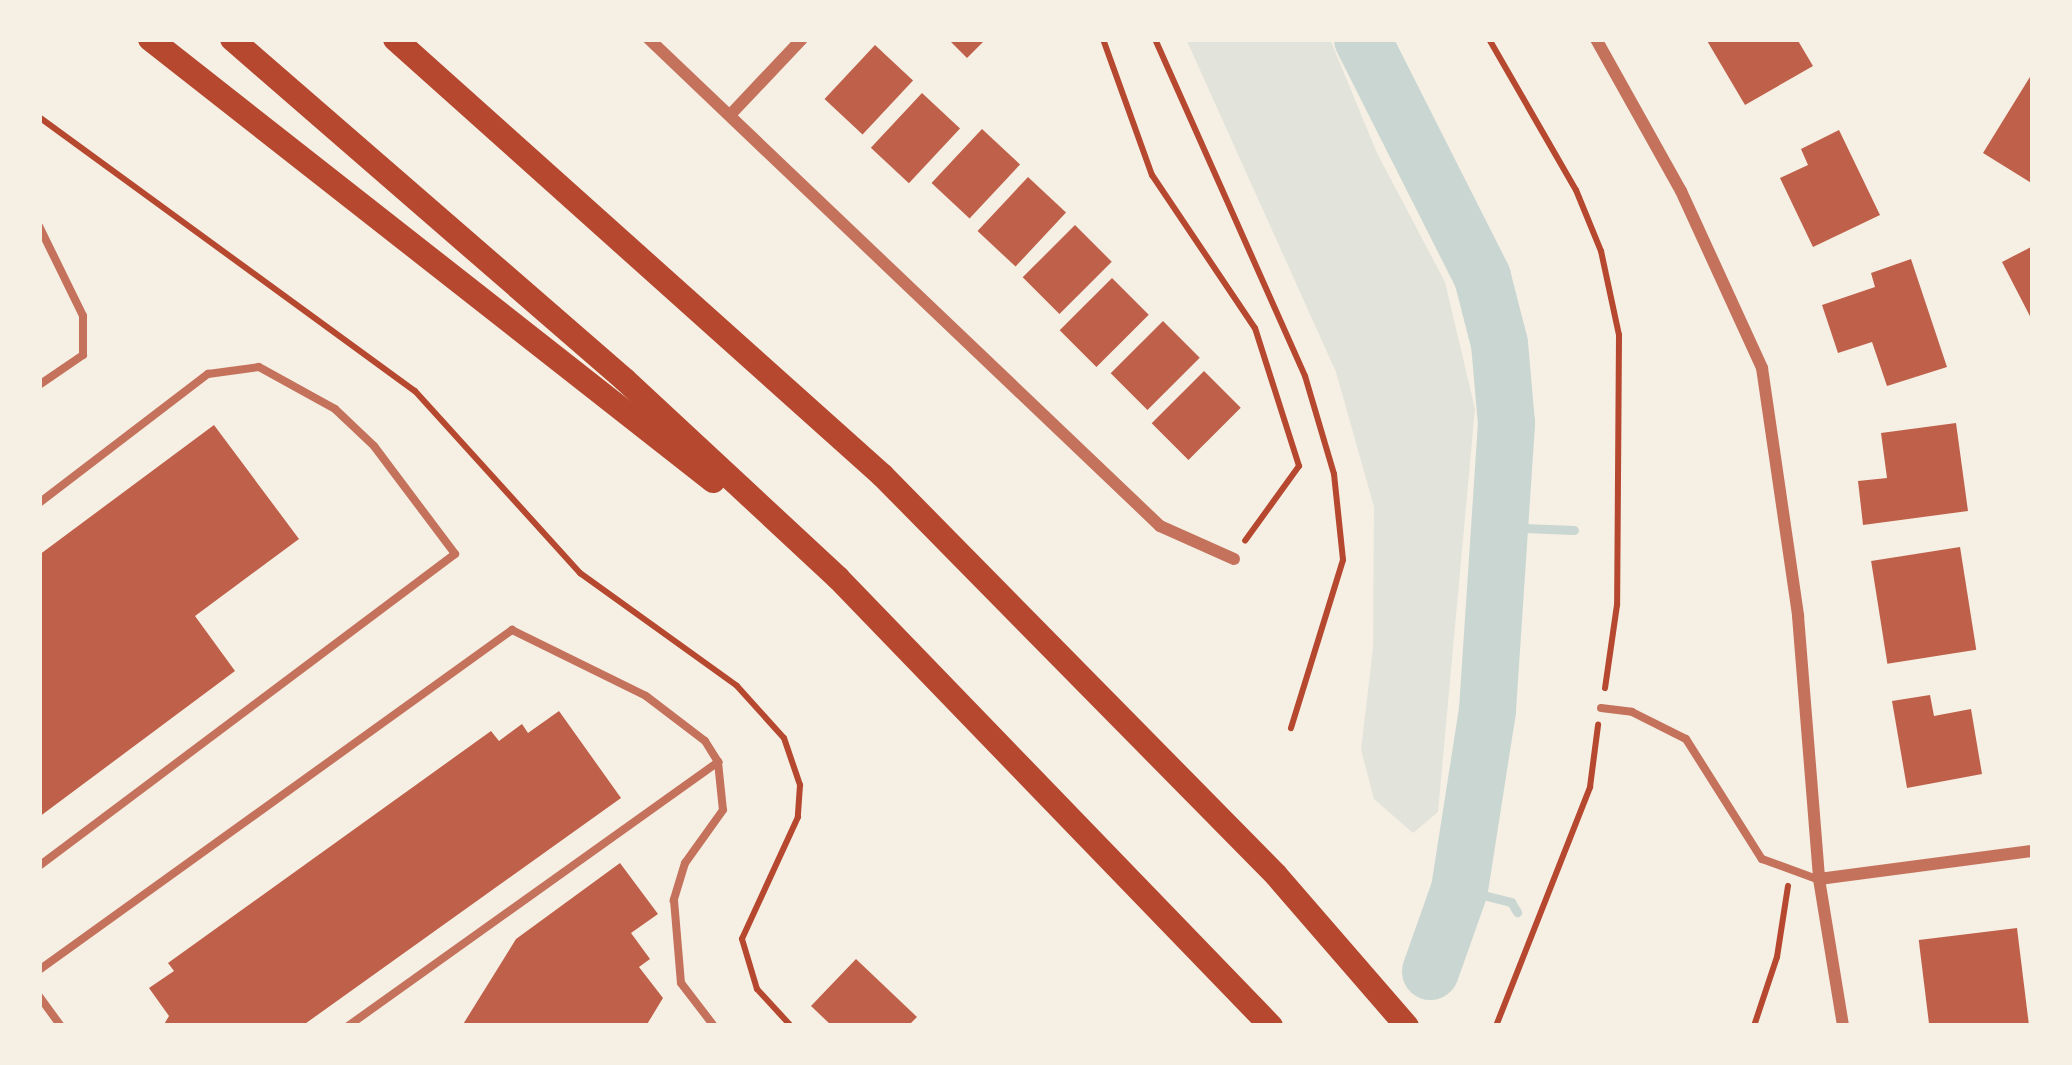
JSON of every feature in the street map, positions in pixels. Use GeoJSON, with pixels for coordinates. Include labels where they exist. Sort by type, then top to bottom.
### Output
{"type":"FeatureCollection","features":[{"type":"Feature","properties":{"kind":"highway"},"geometry":{"type":"LineString","coordinates":[[150,39],[838,578]]}},
{"type":"Feature","properties":{"kind":"highway"},"geometry":{"type":"LineString","coordinates":[[232,39],[626,380],[838,578],[1271,1026]]}},
{"type":"Feature","properties":{"kind":"highway"},"geometry":{"type":"LineString","coordinates":[[395,39],[882,475],[1276,875],[1408,1026]]}},
{"type":"Feature","properties":{"kind":"street"},"geometry":{"type":"LineString","coordinates":[[649,39],[1160,526],[1234,559]]}},
{"type":"Feature","properties":{"kind":"street"},"geometry":{"type":"LineString","coordinates":[[731,114],[802,39]]}},
{"type":"Feature","properties":{"kind":"street"},"geometry":{"type":"LineString","coordinates":[[1596,39],[1682,190],[1762,368],[1798,616],[1819,879],[1844,1026]]}},
{"type":"Feature","properties":{"kind":"street"},"geometry":{"type":"LineString","coordinates":[[1819,879],[2033,851]]}},
{"type":"Feature","properties":{"kind":"lane"},"geometry":{"type":"LineString","coordinates":[[39,226],[83,316],[82,355],[39,385]]}},
{"type":"Feature","properties":{"kind":"lane"},"geometry":{"type":"LineString","coordinates":[[39,503],[208,374],[259,367],[335,409],[374,446],[455,554],[39,866]]}},
{"type":"Feature","properties":{"kind":"lane"},"geometry":{"type":"LineString","coordinates":[[39,970],[512,630],[646,696],[705,741],[718,762],[723,810],[685,862],[674,900],[681,983],[711,1025]]}},
{"type":"Feature","properties":{"kind":"lane"},"geometry":{"type":"LineString","coordinates":[[1600,708],[1633,712],[1687,739],[1762,859],[1819,879]]}},
{"type":"Feature","properties":{"kind":"lane"},"geometry":{"type":"LineString","coordinates":[[348,1026],[718,762]]}},
{"type":"Feature","properties":{"kind":"lane"},"geometry":{"type":"LineString","coordinates":[[39,996],[61,1026]]}},
{"type":"Feature","properties":{"kind":"path"},"geometry":{"type":"LineString","coordinates":[[1103,39],[1152,175],[1255,328],[1299,466],[1234,559]]}},
{"type":"Feature","properties":{"kind":"path"},"geometry":{"type":"LineString","coordinates":[[1155,39],[1305,376],[1334,474],[1343,560],[1291,728]]}},
{"type":"Feature","properties":{"kind":"path"},"geometry":{"type":"LineString","coordinates":[[1490,39],[1576,190],[1601,251],[1619,334],[1617,604],[1590,787],[1496,1026]]}},
{"type":"Feature","properties":{"kind":"path"},"geometry":{"type":"LineString","coordinates":[[39,117],[415,391],[580,573],[737,686],[784,737],[800,785],[798,817],[742,939],[757,989],[791,1026]]}},
{"type":"Feature","properties":{"kind":"path"},"geometry":{"type":"LineString","coordinates":[[1754,1026],[1777,957],[1788,884],[1819,879]]}},
{"type":"Feature","properties":{"kind":"shaded area"},"geometry":{"type":"Polygon","coordinates":[[[1186,39],[1330,39],[1377,153],[1445,282],[1475,409],[1438,812],[1413,833],[1374,799],[1361,750],[1373,648],[1374,507],[1336,372],[1186,39]]]}},
{"type":"Feature","properties":{"kind":"building"},"geometry":{"type":"Polygon","coordinates":[[[948,39],[986,39],[967,58],[948,39]]]}},
{"type":"Feature","properties":{"kind":"building"},"geometry":{"type":"Polygon","coordinates":[[[1706,39],[1797,39],[1813,66],[1745,105],[1706,39]]]}},
{"type":"Feature","properties":{"kind":"building"},"geometry":{"type":"Polygon","coordinates":[[[875,45],[913,80],[863,135],[825,99],[875,45]]]}},
{"type":"Feature","properties":{"kind":"building"},"geometry":{"type":"Polygon","coordinates":[[[2033,72],[2033,184],[1983,153],[2033,72]]]}},
{"type":"Feature","properties":{"kind":"building"},"geometry":{"type":"Polygon","coordinates":[[[922,93],[960,128],[909,183],[871,148],[922,93]]]}},
{"type":"Feature","properties":{"kind":"building"},"geometry":{"type":"Polygon","coordinates":[[[982,129],[1020,164],[970,219],[932,183],[982,129]]]}},
{"type":"Feature","properties":{"kind":"building"},"geometry":{"type":"Polygon","coordinates":[[[1839,130],[1880,215],[1813,247],[1780,178],[1808,165],[1801,149],[1839,130]]]}},
{"type":"Feature","properties":{"kind":"building"},"geometry":{"type":"Polygon","coordinates":[[[1028,177],[1066,212],[1016,267],[978,231],[1028,177]]]}},
{"type":"Feature","properties":{"kind":"building"},"geometry":{"type":"Polygon","coordinates":[[[1075,225],[1112,262],[1059,314],[1023,277],[1075,225]]]}},
{"type":"Feature","properties":{"kind":"building"},"geometry":{"type":"Polygon","coordinates":[[[2033,246],[2033,322],[2002,262],[2033,246]]]}},
{"type":"Feature","properties":{"kind":"building"},"geometry":{"type":"Polygon","coordinates":[[[1911,259],[1947,367],[1887,386],[1872,342],[1838,353],[1822,305],[1875,287],[1871,273],[1911,259]]]}},
{"type":"Feature","properties":{"kind":"building"},"geometry":{"type":"Polygon","coordinates":[[[1112,278],[1149,315],[1096,367],[1060,330],[1112,278]]]}},
{"type":"Feature","properties":{"kind":"building"},"geometry":{"type":"Polygon","coordinates":[[[1163,321],[1200,358],[1147,410],[1111,373],[1163,321]]]}},
{"type":"Feature","properties":{"kind":"building"},"geometry":{"type":"Polygon","coordinates":[[[1204,371],[1241,408],[1188,460],[1152,423],[1204,371]]]}},
{"type":"Feature","properties":{"kind":"building"},"geometry":{"type":"Polygon","coordinates":[[[1956,423],[1968,511],[1863,525],[1858,481],[1887,478],[1881,433],[1956,423]]]}},
{"type":"Feature","properties":{"kind":"building"},"geometry":{"type":"Polygon","coordinates":[[[214,425],[299,539],[195,616],[235,671],[39,817],[39,555],[214,425]]]}},
{"type":"Feature","properties":{"kind":"building"},"geometry":{"type":"Polygon","coordinates":[[[1960,547],[1976,650],[1887,664],[1871,561],[1960,547]]]}},
{"type":"Feature","properties":{"kind":"building"},"geometry":{"type":"Polygon","coordinates":[[[1930,695],[1934,716],[1971,709],[1982,774],[1907,788],[1892,701],[1930,695]]]}},
{"type":"Feature","properties":{"kind":"building"},"geometry":{"type":"Polygon","coordinates":[[[559,711],[621,798],[302,1026],[163,1026],[169,1016],[149,988],[174,971],[168,963],[491,731],[499,741],[522,724],[528,733],[559,711]]]}},
{"type":"Feature","properties":{"kind":"building"},"geometry":{"type":"Polygon","coordinates":[[[620,863],[658,914],[631,933],[650,959],[639,967],[663,998],[646,1026],[462,1026],[516,939],[620,863]]]}},
{"type":"Feature","properties":{"kind":"building"},"geometry":{"type":"Polygon","coordinates":[[[2017,928],[2029,1026],[1929,1026],[1919,940],[2017,928]]]}},
{"type":"Feature","properties":{"kind":"building"},"geometry":{"type":"Polygon","coordinates":[[[856,959],[917,1017],[908,1026],[832,1026],[811,1006],[856,959]]]}},
{"type":"Feature","properties":{"kind":"waterway"},"geometry":{"type":"LineString","coordinates":[[1362,39],[1482,277],[1499,343],[1506,423],[1487,710],[1459,889],[1430,971]]}},
{"type":"Feature","properties":{"kind":"waterway"},"geometry":{"type":"LineString","coordinates":[[1496,527],[1574,530]]}},
{"type":"Feature","properties":{"kind":"waterway"},"geometry":{"type":"LineString","coordinates":[[1459,889],[1511,902],[1517,912]]}}]}
